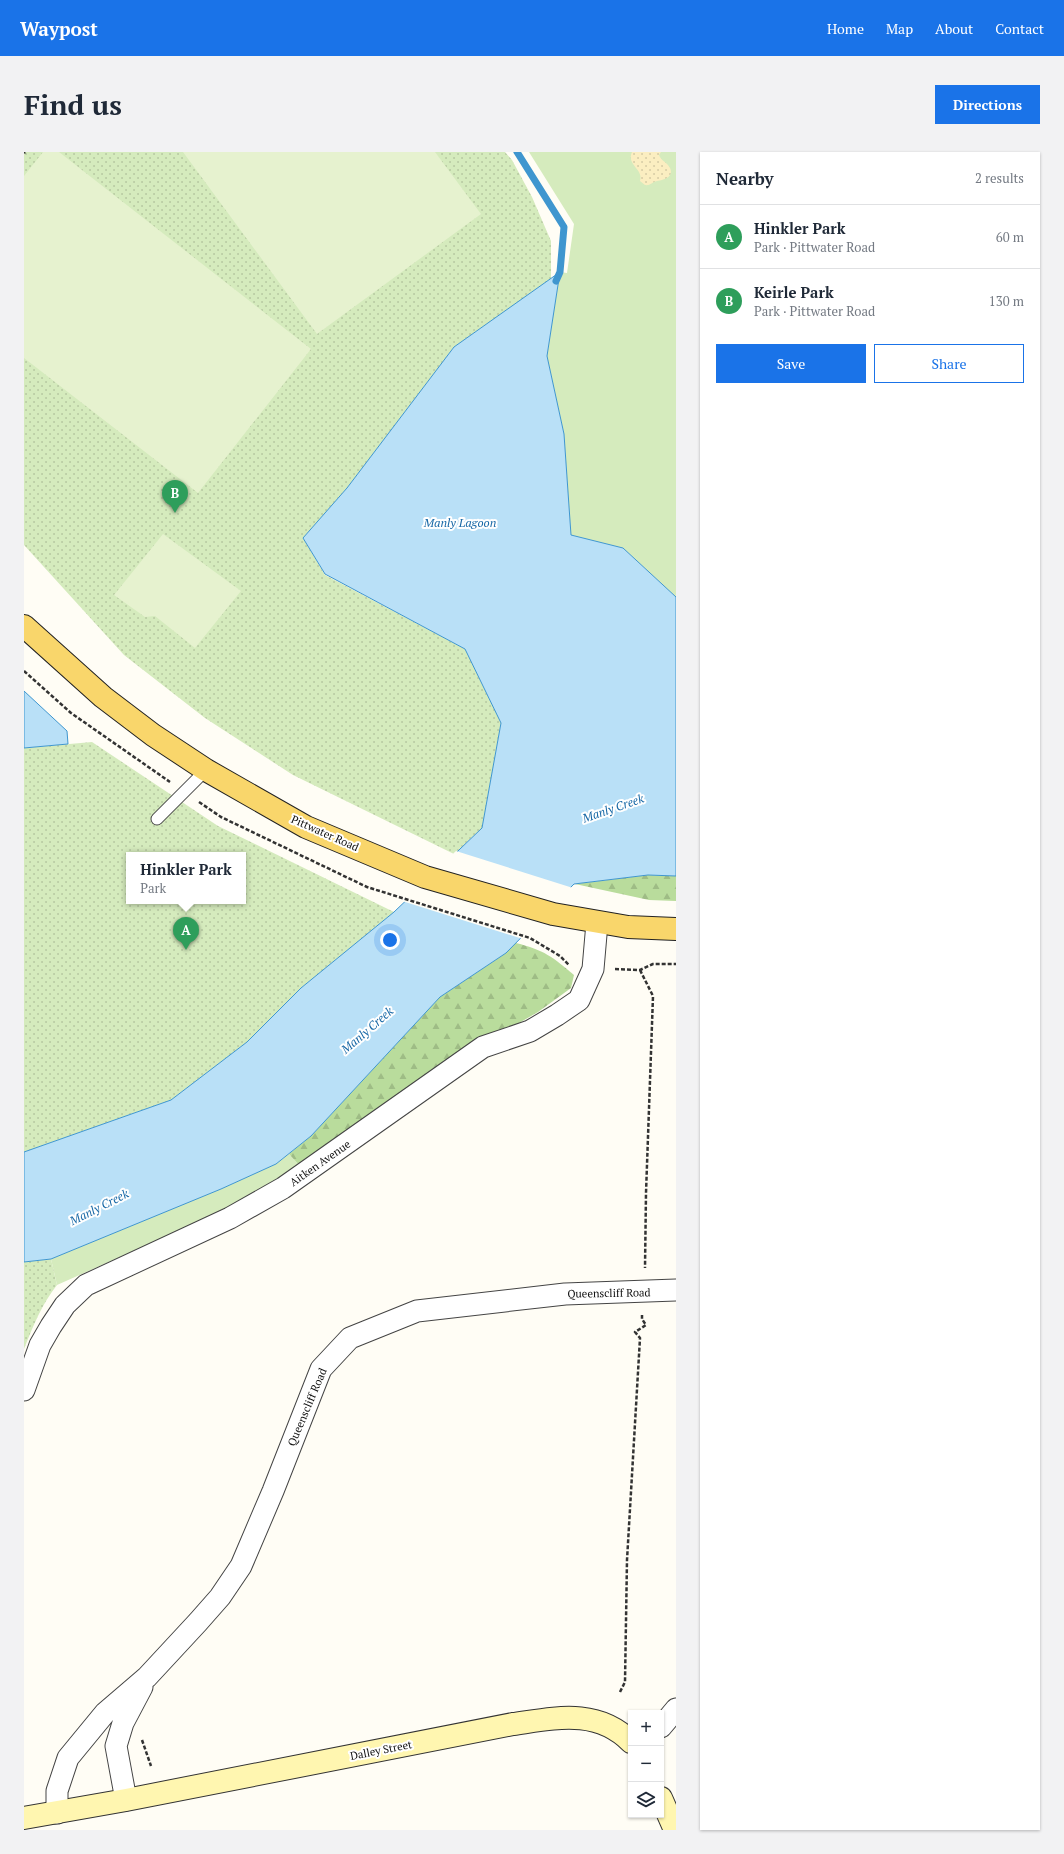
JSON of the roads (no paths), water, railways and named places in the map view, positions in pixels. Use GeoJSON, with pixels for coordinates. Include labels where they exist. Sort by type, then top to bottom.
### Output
{"type":"FeatureCollection","features":[{"type":"Feature","properties":{"kind":"main road","name":"Pittwater Road"},"geometry":{"type":"LineString","coordinates":[[24,626],[103,697],[153,735],[206,770],[306,827],[426,877],[553,914],[597,923],[628,927],[676,929]]}},
{"type":"Feature","properties":{"kind":"main road","name":"Dalley Street"},"geometry":{"type":"LineString","coordinates":[[126,1800],[513,1724],[554,1718],[583,1718],[594,1720],[615,1728],[628,1739]]}},
{"type":"Feature","properties":{"kind":"main road"},"geometry":{"type":"LineString","coordinates":[[24,1818],[126,1800]]}},
{"type":"Feature","properties":{"kind":"main road"},"geometry":{"type":"LineString","coordinates":[[664,1805],[675,1830]]}},
{"type":"Feature","properties":{"kind":"street","name":"Aitken Avenue"},"geometry":{"type":"LineString","coordinates":[[24,1390],[40,1345],[51,1326],[65,1305],[86,1286],[230,1218],[283,1188],[483,1048],[530,1031],[557,1015],[578,1000],[593,969],[597,923]]}},
{"type":"Feature","properties":{"kind":"street","name":"Queenscliff Road"},"geometry":{"type":"LineString","coordinates":[[57,1813],[57,1791],[68,1758],[105,1713],[147,1677],[220,1598],[241,1566],[321,1369],[350,1338],[417,1311],[565,1294],[676,1290]]}},
{"type":"Feature","properties":{"kind":"street","name":"Queenscliff Road"},"geometry":{"type":"LineString","coordinates":[[126,1800],[116,1746],[123,1723],[147,1677]]}},
{"type":"Feature","properties":{"kind":"street"},"geometry":{"type":"LineString","coordinates":[[664,1723],[676,1709]]}},
{"type":"Feature","properties":{"kind":"lane"},"geometry":{"type":"LineString","coordinates":[[156,819],[206,770]]}},
{"type":"Feature","properties":{"kind":"water","name":"Manly Lagoon"},"geometry":{"type":"Polygon","coordinates":[[[560,272],[547,356],[564,434],[571,535],[623,548],[676,597],[676,876],[648,875],[574,884],[506,953],[440,997],[311,1136],[276,1164],[221,1189],[51,1259],[24,1262],[24,1152],[171,1100],[247,1042],[301,988],[394,912],[482,828],[501,723],[465,649],[325,574],[303,538],[347,488],[454,347],[560,272]]]}},
{"type":"Feature","properties":{"kind":"water"},"geometry":{"type":"Polygon","coordinates":[[[24,691],[67,731],[68,744],[24,748],[24,691]]]}},
{"type":"Feature","properties":{"kind":"waterway"},"geometry":{"type":"LineString","coordinates":[[517,152],[564,227],[560,272],[556,281]]}},
{"type":"Feature","properties":{"kind":"place","name":"Keirle Park"},"geometry":{"type":"Point","coordinates":[175,513]}},
{"type":"Feature","properties":{"kind":"place","name":"Hinkler Park"},"geometry":{"type":"Point","coordinates":[186,950]}},
{"type":"Feature","properties":{"kind":"water label","name":"Manly Creek"},"geometry":{"type":"Point","coordinates":[613,808]}},
{"type":"Feature","properties":{"kind":"water label","name":"Manly Creek"},"geometry":{"type":"Point","coordinates":[367,1030]}},
{"type":"Feature","properties":{"kind":"water label","name":"Manly Creek"},"geometry":{"type":"Point","coordinates":[99,1207]}}]}
